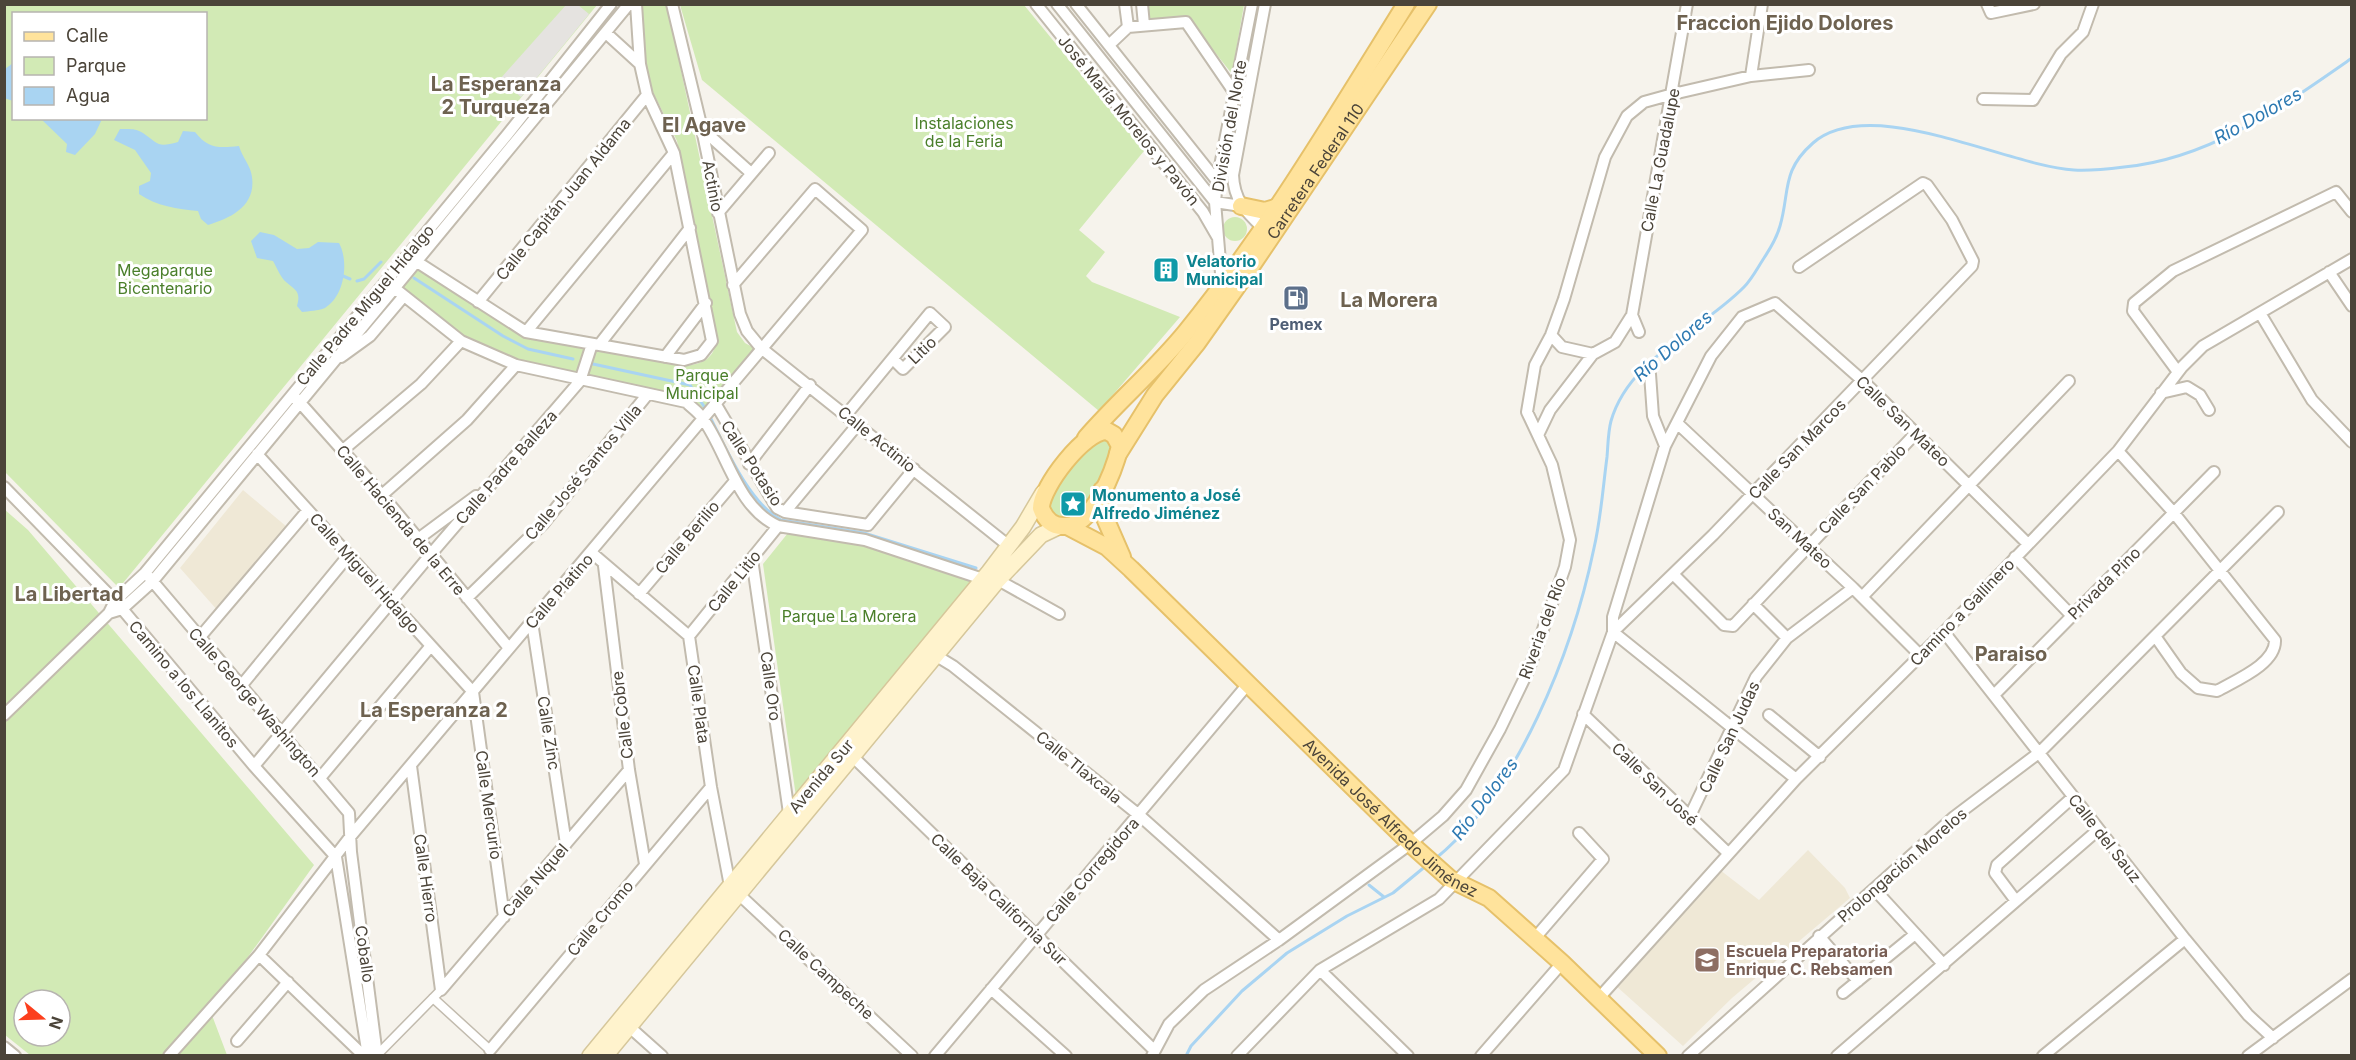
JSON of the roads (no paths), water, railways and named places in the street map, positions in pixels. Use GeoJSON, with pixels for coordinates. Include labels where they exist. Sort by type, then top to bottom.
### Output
{"type":"FeatureCollection","features":[{"type":"Feature","properties":{"kind":"main road","name":"Carretera Federal 110"},"geometry":{"type":"LineString","coordinates":[[1045,491],[1086,438],[1185,334],[1222,285],[1278,207],[1406,4]]}},
{"type":"Feature","properties":{"kind":"main road","name":"Carretera Federal 110"},"geometry":{"type":"LineString","coordinates":[[1063,526],[1078,524],[1091,513],[1118,454],[1155,395],[1197,343],[1428,4]]}},
{"type":"Feature","properties":{"kind":"main road"},"geometry":{"type":"LineString","coordinates":[[1240,206],[1265,212],[1278,207]]}},
{"type":"Feature","properties":{"kind":"main road"},"geometry":{"type":"LineString","coordinates":[[1197,343],[1203,326],[1262,243],[1263,228]]}},
{"type":"Feature","properties":{"kind":"main road"},"geometry":{"type":"LineString","coordinates":[[1086,438],[1096,432],[1107,431],[1118,440],[1118,454]]}},
{"type":"Feature","properties":{"kind":"main road"},"geometry":{"type":"LineString","coordinates":[[1102,490],[1105,518],[1112,537],[1131,569]]}},
{"type":"Feature","properties":{"kind":"main road"},"geometry":{"type":"LineString","coordinates":[[1045,491],[1041,500],[1044,517],[1107,547],[1131,569]]}},
{"type":"Feature","properties":{"kind":"main road","name":"Avenida Sur"},"geometry":{"type":"LineString","coordinates":[[996,573],[1009,546],[1045,491]]}},
{"type":"Feature","properties":{"kind":"main road","name":"Avenida Sur"},"geometry":{"type":"LineString","coordinates":[[590,1056],[625,1022],[996,573],[1041,535],[1063,526]]}},
{"type":"Feature","properties":{"kind":"main road","name":"Avenida José Alfredo Jiménez"},"geometry":{"type":"LineString","coordinates":[[1131,569],[1412,845],[1453,880],[1489,898],[1562,963],[1658,1056]]}},
{"type":"Feature","properties":{"kind":"main road","name":"Avenida Sur"},"geometry":{"type":"LineString","coordinates":[[735,890],[789,813],[848,752]]}},
{"type":"Feature","properties":{"kind":"main road","name":"Avenida Sur"},"geometry":{"type":"LineString","coordinates":[[605,1056],[625,1022]]}},
{"type":"Feature","properties":{"kind":"street","name":"Calle Padre Miguel Hidalgo"},"geometry":{"type":"LineString","coordinates":[[118,605],[152,582],[300,402],[393,287],[507,135],[611,4]]}},
{"type":"Feature","properties":{"kind":"street","name":"Calle Padre Miguel Hidalgo"},"geometry":{"type":"LineString","coordinates":[[118,605],[291,394],[517,143],[629,4]]}},
{"type":"Feature","properties":{"kind":"street"},"geometry":{"type":"LineString","coordinates":[[412,259],[526,332],[684,360],[701,355],[712,341],[706,303],[674,153],[647,95],[640,64],[636,4]]}},
{"type":"Feature","properties":{"kind":"street","name":"Actinio"},"geometry":{"type":"LineString","coordinates":[[672,4],[702,129],[734,285],[747,331]]}},
{"type":"Feature","properties":{"kind":"street","name":"José María Morelos y Pavón"},"geometry":{"type":"LineString","coordinates":[[1036,4],[1203,212],[1218,237]]}},
{"type":"Feature","properties":{"kind":"street","name":"José María Morelos y Pavón"},"geometry":{"type":"LineString","coordinates":[[1057,4],[1215,202],[1240,206]]}},
{"type":"Feature","properties":{"kind":"street"},"geometry":{"type":"LineString","coordinates":[[1076,4],[1217,181]]}},
{"type":"Feature","properties":{"kind":"street"},"geometry":{"type":"LineString","coordinates":[[1125,4],[1128,27]]}},
{"type":"Feature","properties":{"kind":"street"},"geometry":{"type":"LineString","coordinates":[[1142,4],[1144,25]]}},
{"type":"Feature","properties":{"kind":"street","name":"División del Norte"},"geometry":{"type":"LineString","coordinates":[[1222,285],[1215,202],[1217,181],[1252,4]]}},
{"type":"Feature","properties":{"kind":"street","name":"División del Norte"},"geometry":{"type":"LineString","coordinates":[[1263,228],[1240,206],[1233,192],[1233,175],[1265,4]]}},
{"type":"Feature","properties":{"kind":"street","name":"Calle La Guadalupe"},"geometry":{"type":"LineString","coordinates":[[1632,315],[1673,94],[1687,4]]}},
{"type":"Feature","properties":{"kind":"street"},"geometry":{"type":"LineString","coordinates":[[1751,76],[1762,4]]}},
{"type":"Feature","properties":{"kind":"street"},"geometry":{"type":"LineString","coordinates":[[1986,4],[1991,13],[2034,4]]}},
{"type":"Feature","properties":{"kind":"street"},"geometry":{"type":"LineString","coordinates":[[1983,99],[2032,100],[2061,54],[2083,32],[2093,4]]}},
{"type":"Feature","properties":{"kind":"street"},"geometry":{"type":"LineString","coordinates":[[1109,45],[1128,27],[1186,22],[1234,92],[1246,104]]}},
{"type":"Feature","properties":{"kind":"street"},"geometry":{"type":"LineString","coordinates":[[606,33],[640,64]]}},
{"type":"Feature","properties":{"kind":"street","name":"Riveria del Río"},"geometry":{"type":"LineString","coordinates":[[1153,1053],[1169,1024],[1204,990],[1279,940],[1412,845],[1443,816],[1466,790],[1529,669],[1565,567],[1570,540],[1551,465],[1527,412],[1535,364],[1551,335],[1564,299],[1605,157],[1627,116],[1644,102],[1673,94],[1751,76],[1809,70]]}},
{"type":"Feature","properties":{"kind":"street","name":"Calle Capitán Juan Aldama"},"geometry":{"type":"LineString","coordinates":[[478,302],[647,95]]}},
{"type":"Feature","properties":{"kind":"street"},"geometry":{"type":"LineString","coordinates":[[702,129],[751,173]]}},
{"type":"Feature","properties":{"kind":"street"},"geometry":{"type":"LineString","coordinates":[[507,135],[517,143]]}},
{"type":"Feature","properties":{"kind":"street"},"geometry":{"type":"LineString","coordinates":[[526,332],[674,153]]}},
{"type":"Feature","properties":{"kind":"street"},"geometry":{"type":"LineString","coordinates":[[718,213],[769,153]]}},
{"type":"Feature","properties":{"kind":"street","name":"Calle San Marcos"},"geometry":{"type":"LineString","coordinates":[[1613,632],[1753,494],[1863,381],[1972,266],[1973,261],[1952,220],[1927,185],[1923,183],[1799,267]]}},
{"type":"Feature","properties":{"kind":"street","name":"Calle Platino"},"geometry":{"type":"LineString","coordinates":[[169,1056],[259,955],[350,837],[592,553],[761,348],[862,230],[815,189],[734,285]]}},
{"type":"Feature","properties":{"kind":"street"},"geometry":{"type":"LineString","coordinates":[[2178,372],[2133,311],[2134,303],[2174,271],[2336,192],[2352,212]]}},
{"type":"Feature","properties":{"kind":"street"},"geometry":{"type":"LineString","coordinates":[[580,381],[596,344],[690,228]]}},
{"type":"Feature","properties":{"kind":"street","name":"Camino a Gallinero"},"geometry":{"type":"LineString","coordinates":[[1598,999],[1796,779],[1944,632],[2118,452],[2178,372],[2203,346],[2352,260]]}},
{"type":"Feature","properties":{"kind":"street"},"geometry":{"type":"LineString","coordinates":[[2329,272],[2352,306]]}},
{"type":"Feature","properties":{"kind":"street"},"geometry":{"type":"LineString","coordinates":[[393,287],[461,341],[516,365],[580,381],[686,402],[709,411],[735,481],[767,521],[778,526],[865,540],[996,573],[1059,614]]}},
{"type":"Feature","properties":{"kind":"street","name":"Calle Padre Miguel Hidalgo"},"geometry":{"type":"LineString","coordinates":[[328,366],[370,336],[403,297]]}},
{"type":"Feature","properties":{"kind":"street"},"geometry":{"type":"LineString","coordinates":[[665,357],[706,303]]}},
{"type":"Feature","properties":{"kind":"street","name":"Calle San Mateo"},"geometry":{"type":"LineString","coordinates":[[1677,423],[1711,356],[1742,317],[1774,303],[1863,381],[2028,544]]}},
{"type":"Feature","properties":{"kind":"street","name":"Litio"},"geometry":{"type":"LineString","coordinates":[[846,415],[930,313],[945,327],[903,369],[893,358]]}},
{"type":"Feature","properties":{"kind":"street"},"geometry":{"type":"LineString","coordinates":[[2260,313],[2312,400],[2352,442]]}},
{"type":"Feature","properties":{"kind":"street"},"geometry":{"type":"LineString","coordinates":[[1632,315],[1639,332]]}},
{"type":"Feature","properties":{"kind":"street"},"geometry":{"type":"LineString","coordinates":[[1538,435],[1550,410],[1593,354],[1615,342],[1632,315]]}},
{"type":"Feature","properties":{"kind":"street","name":"Calle Actinio"},"geometry":{"type":"LineString","coordinates":[[747,331],[761,348],[1009,546]]}},
{"type":"Feature","properties":{"kind":"street"},"geometry":{"type":"LineString","coordinates":[[1551,335],[1562,347],[1593,354]]}},
{"type":"Feature","properties":{"kind":"street"},"geometry":{"type":"LineString","coordinates":[[343,450],[421,384],[461,341]]}},
{"type":"Feature","properties":{"kind":"street"},"geometry":{"type":"LineString","coordinates":[[382,495],[467,420],[516,365]]}},
{"type":"Feature","properties":{"kind":"street"},"geometry":{"type":"LineString","coordinates":[[1650,374],[1653,416],[1665,446]]}},
{"type":"Feature","properties":{"kind":"street","name":"Calle Padre Balleza"},"geometry":{"type":"LineString","coordinates":[[254,766],[391,601],[580,381]]}},
{"type":"Feature","properties":{"kind":"street"},"geometry":{"type":"LineString","coordinates":[[1862,597],[2069,381]]}},
{"type":"Feature","properties":{"kind":"street"},"geometry":{"type":"LineString","coordinates":[[749,464],[810,385]]}},
{"type":"Feature","properties":{"kind":"street"},"geometry":{"type":"LineString","coordinates":[[2161,394],[2187,387],[2200,395],[2209,410]]}},
{"type":"Feature","properties":{"kind":"street","name":"Calle Hacienda de la Erre"},"geometry":{"type":"LineString","coordinates":[[291,394],[382,495],[509,648]]}},
{"type":"Feature","properties":{"kind":"street","name":"Calle José Santos Villa"},"geometry":{"type":"LineString","coordinates":[[467,598],[543,524],[647,395]]}},
{"type":"Feature","properties":{"kind":"street","name":"Calle Potasio"},"geometry":{"type":"LineString","coordinates":[[709,411],[749,464],[777,508],[785,512],[868,525],[914,469]]}},
{"type":"Feature","properties":{"kind":"street"},"geometry":{"type":"LineString","coordinates":[[1237,1056],[1320,970],[1439,899],[1453,880],[1564,770],[1613,632],[1613,617],[1665,446],[1677,423]]}},
{"type":"Feature","properties":{"kind":"street","name":"San Mateo"},"geometry":{"type":"LineString","coordinates":[[1677,423],[1853,588],[1920,655]]}},
{"type":"Feature","properties":{"kind":"street"},"geometry":{"type":"LineString","coordinates":[[785,512],[858,424]]}},
{"type":"Feature","properties":{"kind":"street","name":"Calle San Pablo"},"geometry":{"type":"LineString","coordinates":[[1673,574],[1724,625],[1733,626],[1916,433]]}},
{"type":"Feature","properties":{"kind":"street"},"geometry":{"type":"LineString","coordinates":[[2118,452],[2174,513],[2275,640],[2275,646],[2263,663],[2217,691],[2198,687],[2181,673],[2155,636]]}},
{"type":"Feature","properties":{"kind":"street","name":"Calle Miguel Hidalgo"},"geometry":{"type":"LineString","coordinates":[[257,454],[430,647],[474,692]]}},
{"type":"Feature","properties":{"kind":"street","name":"Privada Pino"},"geometry":{"type":"LineString","coordinates":[[1994,695],[2214,472]]}},
{"type":"Feature","properties":{"kind":"street","name":"Calle Berilio"},"geometry":{"type":"LineString","coordinates":[[639,594],[735,481]]}},
{"type":"Feature","properties":{"kind":"street"},"geometry":{"type":"LineString","coordinates":[[418,538],[493,482]]}},
{"type":"Feature","properties":{"kind":"street","name":"Camino a los Llanitos"},"geometry":{"type":"LineString","coordinates":[[4,487],[118,605],[254,766],[336,857]]}},
{"type":"Feature","properties":{"kind":"street"},"geometry":{"type":"LineString","coordinates":[[200,637],[309,510]]}},
{"type":"Feature","properties":{"kind":"street","name":"Prolongación Morelos"},"geometry":{"type":"LineString","coordinates":[[1688,1056],[1954,817],[2040,752],[2277,512]]}},
{"type":"Feature","properties":{"kind":"street","name":"Calle Litio"},"geometry":{"type":"LineString","coordinates":[[689,636],[778,526]]}},
{"type":"Feature","properties":{"kind":"street"},"geometry":{"type":"LineString","coordinates":[[592,553],[604,566],[689,636]]}},
{"type":"Feature","properties":{"kind":"street"},"geometry":{"type":"LineString","coordinates":[[242,686],[348,556]]}},
{"type":"Feature","properties":{"kind":"street"},"geometry":{"type":"LineString","coordinates":[[2015,557],[2072,616]]}},
{"type":"Feature","properties":{"kind":"street","name":"Calle Oro"},"geometry":{"type":"LineString","coordinates":[[752,559],[789,813]]}},
{"type":"Feature","properties":{"kind":"street","name":"Calle Cobre"},"geometry":{"type":"LineString","coordinates":[[604,566],[629,770],[645,864]]}},
{"type":"Feature","properties":{"kind":"street","name":"Calle George Washington"},"geometry":{"type":"LineString","coordinates":[[144,573],[349,813],[351,852]]}},
{"type":"Feature","properties":{"kind":"street","name":"Calle San Judas"},"geometry":{"type":"LineString","coordinates":[[1689,819],[1756,677],[1787,638],[1853,588]]}},
{"type":"Feature","properties":{"kind":"street"},"geometry":{"type":"LineString","coordinates":[[1753,604],[1787,638]]}},
{"type":"Feature","properties":{"kind":"street"},"geometry":{"type":"LineString","coordinates":[[4,715],[118,605]]}},
{"type":"Feature","properties":{"kind":"street","name":"Calle Zinc"},"geometry":{"type":"LineString","coordinates":[[532,622],[566,844]]}},
{"type":"Feature","properties":{"kind":"street"},"geometry":{"type":"LineString","coordinates":[[1613,632],[1733,726],[1796,779]]}},
{"type":"Feature","properties":{"kind":"street","name":"Calle del Sauz"},"geometry":{"type":"LineString","coordinates":[[1944,632],[2185,939],[2248,1015],[2273,1038]]}},
{"type":"Feature","properties":{"kind":"street","name":"Calle Plata"},"geometry":{"type":"LineString","coordinates":[[689,636],[711,787],[735,890]]}},
{"type":"Feature","properties":{"kind":"street"},"geometry":{"type":"LineString","coordinates":[[320,778],[430,647]]}},
{"type":"Feature","properties":{"kind":"street","name":"Calle Tlaxcala"},"geometry":{"type":"LineString","coordinates":[[931,652],[953,666],[1139,815],[1279,940]]}},
{"type":"Feature","properties":{"kind":"street","name":"Calle Corregidora"},"geometry":{"type":"LineString","coordinates":[[935,1056],[1248,684]]}},
{"type":"Feature","properties":{"kind":"street","name":"Calle Mercurio"},"geometry":{"type":"LineString","coordinates":[[474,692],[504,917]]}},
{"type":"Feature","properties":{"kind":"street","name":"Calle San José"},"geometry":{"type":"LineString","coordinates":[[1583,714],[1689,819],[1728,853]]}},
{"type":"Feature","properties":{"kind":"street"},"geometry":{"type":"LineString","coordinates":[[1769,715],[1820,757]]}},
{"type":"Feature","properties":{"kind":"street","name":"Calle Baja California Sur"},"geometry":{"type":"LineString","coordinates":[[848,752],[1036,935],[1153,1053]]}},
{"type":"Feature","properties":{"kind":"street","name":"Calle Hierro"},"geometry":{"type":"LineString","coordinates":[[411,766],[441,990]]}},
{"type":"Feature","properties":{"kind":"street","name":"Calle Níquel"},"geometry":{"type":"LineString","coordinates":[[441,990],[629,770]]}},
{"type":"Feature","properties":{"kind":"street","name":"Calle Cromo"},"geometry":{"type":"LineString","coordinates":[[490,1050],[711,787]]}},
{"type":"Feature","properties":{"kind":"street"},"geometry":{"type":"LineString","coordinates":[[2016,901],[1995,873],[1997,865],[2073,797]]}},
{"type":"Feature","properties":{"kind":"street"},"geometry":{"type":"LineString","coordinates":[[1837,1056],[2098,830]]}},
{"type":"Feature","properties":{"kind":"street"},"geometry":{"type":"LineString","coordinates":[[1535,938],[1603,859],[1579,833]]}},
{"type":"Feature","properties":{"kind":"street","name":"Coballo"},"geometry":{"type":"LineString","coordinates":[[351,852],[377,1055]]}},
{"type":"Feature","properties":{"kind":"street","name":"Coballo"},"geometry":{"type":"LineString","coordinates":[[336,857],[366,1056]]}},
{"type":"Feature","properties":{"kind":"street","name":"Calle Campeche"},"geometry":{"type":"LineString","coordinates":[[735,890],[912,1056]]}},
{"type":"Feature","properties":{"kind":"street"},"geometry":{"type":"LineString","coordinates":[[1875,890],[1944,965]]}},
{"type":"Feature","properties":{"kind":"street"},"geometry":{"type":"LineString","coordinates":[[1843,993],[1914,935]]}},
{"type":"Feature","properties":{"kind":"street"},"geometry":{"type":"LineString","coordinates":[[1819,936],[1858,981]]}},
{"type":"Feature","properties":{"kind":"street"},"geometry":{"type":"LineString","coordinates":[[2043,1056],[2185,939]]}},
{"type":"Feature","properties":{"kind":"street"},"geometry":{"type":"LineString","coordinates":[[259,955],[366,1056]]}},
{"type":"Feature","properties":{"kind":"street"},"geometry":{"type":"LineString","coordinates":[[1481,1056],[1562,963]]}},
{"type":"Feature","properties":{"kind":"street"},"geometry":{"type":"LineString","coordinates":[[1320,970],[1408,1056]]}},
{"type":"Feature","properties":{"kind":"street"},"geometry":{"type":"LineString","coordinates":[[2248,1056],[2351,981]]}},
{"type":"Feature","properties":{"kind":"street"},"geometry":{"type":"LineString","coordinates":[[237,1041],[288,982]]}},
{"type":"Feature","properties":{"kind":"street"},"geometry":{"type":"LineString","coordinates":[[991,989],[1066,1056]]}},
{"type":"Feature","properties":{"kind":"street"},"geometry":{"type":"LineString","coordinates":[[377,1055],[441,990]]}},
{"type":"Feature","properties":{"kind":"street"},"geometry":{"type":"LineString","coordinates":[[433,998],[490,1050]]}},
{"type":"Feature","properties":{"kind":"street"},"geometry":{"type":"LineString","coordinates":[[625,1022],[662,1056]]}},
{"type":"Feature","properties":{"kind":"street"},"geometry":{"type":"LineString","coordinates":[[350,1042],[363,1038]]}},
{"type":"Feature","properties":{"kind":"water"},"geometry":{"type":"Polygon","coordinates":[[[12,64],[12,101],[4,98],[5,69],[12,64]]]}},
{"type":"Feature","properties":{"kind":"water"},"geometry":{"type":"Polygon","coordinates":[[[42,120],[102,120],[95,134],[75,155],[66,152],[67,144],[42,120]]]}},
{"type":"Feature","properties":{"kind":"water"},"geometry":{"type":"Polygon","coordinates":[[[120,129],[138,130],[162,145],[178,142],[183,131],[195,132],[205,142],[214,146],[239,146],[252,177],[250,196],[246,203],[233,214],[208,225],[201,219],[198,211],[167,206],[146,198],[139,194],[139,186],[150,181],[151,173],[135,150],[114,140],[120,129]]]}},
{"type":"Feature","properties":{"kind":"water"},"geometry":{"type":"Polygon","coordinates":[[[260,232],[274,235],[297,249],[309,248],[318,242],[339,243],[344,259],[343,278],[341,287],[332,302],[322,309],[302,312],[297,306],[297,292],[282,278],[273,261],[257,258],[251,241],[260,232]]]}},
{"type":"Feature","properties":{"kind":"waterway","name":"Río Dolores"},"geometry":{"type":"LineString","coordinates":[[1435,859],[1465,831],[1492,796],[1538,717],[1556,674],[1585,588],[1600,514],[1610,425],[1620,399],[1633,380],[1650,363],[1727,303],[1750,280],[1777,234],[1791,173],[1803,153],[1813,143],[1838,130],[1869,126],[1940,136],[2046,166],[2074,170],[2099,170],[2156,162],[2216,142],[2272,111],[2352,58]]}},
{"type":"Feature","properties":{"kind":"waterway"},"geometry":{"type":"LineString","coordinates":[[357,281],[364,279],[381,262]]}},
{"type":"Feature","properties":{"kind":"waterway"},"geometry":{"type":"LineString","coordinates":[[343,276],[350,279]]}},
{"type":"Feature","properties":{"kind":"waterway"},"geometry":{"type":"LineString","coordinates":[[414,278],[503,336],[528,349],[573,359]]}},
{"type":"Feature","properties":{"kind":"waterway"},"geometry":{"type":"LineString","coordinates":[[593,364],[690,385],[707,411]]}},
{"type":"Feature","properties":{"kind":"waterway"},"geometry":{"type":"LineString","coordinates":[[710,417],[739,474],[769,512],[781,520],[864,533],[976,568]]}},
{"type":"Feature","properties":{"kind":"waterway","name":"Río Dolores"},"geometry":{"type":"LineString","coordinates":[[1186,1056],[1191,1046],[1242,991],[1287,953],[1347,916],[1393,893],[1427,865]]}},
{"type":"Feature","properties":{"kind":"waterway"},"geometry":{"type":"LineString","coordinates":[[1369,885],[1384,897]]}},
{"type":"Feature","properties":{"kind":"place","name":"Velatorio Municipal"},"geometry":{"type":"Point","coordinates":[1166,270]}},
{"type":"Feature","properties":{"kind":"place","name":"Pemex"},"geometry":{"type":"Point","coordinates":[1296,298]}},
{"type":"Feature","properties":{"kind":"place","name":"Monumento a José Alfredo Jiménez"},"geometry":{"type":"Point","coordinates":[1073,504]}},
{"type":"Feature","properties":{"kind":"place","name":"Escuela Preparatoria Enrique C. Rebsamen"},"geometry":{"type":"Point","coordinates":[1707,960]}},
{"type":"Feature","properties":{"kind":"district","name":"Fraccion Ejido Dolores"},"geometry":{"type":"Point","coordinates":[1785,23]}},
{"type":"Feature","properties":{"kind":"district","name":"La Esperanza 2 Turqueza"},"geometry":{"type":"Point","coordinates":[496,96]}},
{"type":"Feature","properties":{"kind":"district","name":"El Agave"},"geometry":{"type":"Point","coordinates":[704,125]}},
{"type":"Feature","properties":{"kind":"district","name":"La Morera"},"geometry":{"type":"Point","coordinates":[1389,300]}},
{"type":"Feature","properties":{"kind":"district","name":"La Libertad"},"geometry":{"type":"Point","coordinates":[69,594]}},
{"type":"Feature","properties":{"kind":"district","name":"Paraiso"},"geometry":{"type":"Point","coordinates":[2011,654]}},
{"type":"Feature","properties":{"kind":"district","name":"La Esperanza 2"},"geometry":{"type":"Point","coordinates":[434,710]}},
{"type":"Feature","properties":{"kind":"park label","name":"Instalaciones de la Feria"},"geometry":{"type":"Point","coordinates":[964,132]}},
{"type":"Feature","properties":{"kind":"park label","name":"Megaparque Bicentenario"},"geometry":{"type":"Point","coordinates":[165,279]}},
{"type":"Feature","properties":{"kind":"park label","name":"Parque Municipal"},"geometry":{"type":"Point","coordinates":[702,384]}},
{"type":"Feature","properties":{"kind":"park label","name":"Parque La Morera"},"geometry":{"type":"Point","coordinates":[849,616]}}]}
